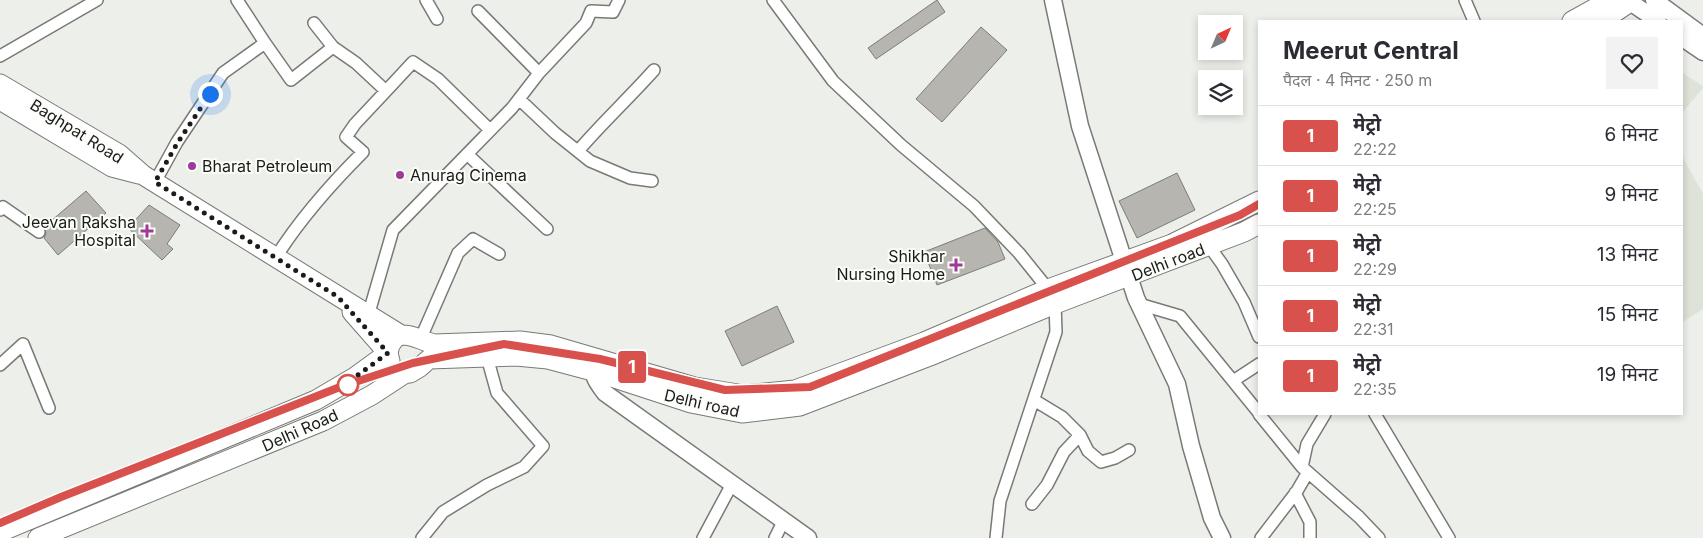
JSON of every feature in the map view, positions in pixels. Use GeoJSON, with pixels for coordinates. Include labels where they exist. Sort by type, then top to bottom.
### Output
{"type":"FeatureCollection","features":[{"type":"Feature","properties":{"kind":"main road"},"geometry":{"type":"LineString","coordinates":[[1574,20],[1610,0]]}},
{"type":"Feature","properties":{"kind":"main road"},"geometry":{"type":"LineString","coordinates":[[1603,20],[1631,1]]}},
{"type":"Feature","properties":{"kind":"main road","name":"Baghpat Road"},"geometry":{"type":"LineString","coordinates":[[0,84],[74,136],[119,154],[149,179],[401,336],[411,335],[428,342]]}},
{"type":"Feature","properties":{"kind":"main road"},"geometry":{"type":"LineString","coordinates":[[0,100],[74,136]]}},
{"type":"Feature","properties":{"kind":"main road","name":"Delhi Road"},"geometry":{"type":"LineString","coordinates":[[428,342],[520,341],[551,345],[595,365],[624,374],[744,395],[795,390],[1126,269],[1172,244],[1258,202]]}},
{"type":"Feature","properties":{"kind":"main road","name":"Delhi road"},"geometry":{"type":"LineString","coordinates":[[1126,269],[1209,246],[1258,225]]}},
{"type":"Feature","properties":{"kind":"main road"},"geometry":{"type":"LineString","coordinates":[[338,297],[388,353],[390,361],[395,368],[404,374]]}},
{"type":"Feature","properties":{"kind":"main road","name":"Delhi Road"},"geometry":{"type":"LineString","coordinates":[[0,532],[316,400],[355,377],[388,353],[390,345],[395,338],[401,336]]}},
{"type":"Feature","properties":{"kind":"main road","name":"Delhi Road"},"geometry":{"type":"LineString","coordinates":[[38,538],[323,421],[372,395],[404,374],[410,373],[429,359],[516,356],[595,365]]}},
{"type":"Feature","properties":{"kind":"street"},"geometry":{"type":"LineString","coordinates":[[0,56],[97,0]]}},
{"type":"Feature","properties":{"kind":"street"},"geometry":{"type":"LineString","coordinates":[[237,0],[291,80],[333,47]]}},
{"type":"Feature","properties":{"kind":"street"},"geometry":{"type":"LineString","coordinates":[[426,0],[437,19]]}},
{"type":"Feature","properties":{"kind":"street"},"geometry":{"type":"LineString","coordinates":[[368,316],[393,230],[519,99],[539,73],[586,23],[591,11],[613,12],[618,0]]}},
{"type":"Feature","properties":{"kind":"street"},"geometry":{"type":"LineString","coordinates":[[773,0],[833,81],[901,145],[974,206],[1019,253],[1051,296],[1056,332],[1000,501],[996,538]]}},
{"type":"Feature","properties":{"kind":"street"},"geometry":{"type":"LineString","coordinates":[[1053,0],[1080,126],[1139,304],[1177,384],[1212,518],[1222,538]]}},
{"type":"Feature","properties":{"kind":"street"},"geometry":{"type":"LineString","coordinates":[[1465,0],[1474,20]]}},
{"type":"Feature","properties":{"kind":"street"},"geometry":{"type":"LineString","coordinates":[[1654,0],[1681,20]]}},
{"type":"Feature","properties":{"kind":"street"},"geometry":{"type":"LineString","coordinates":[[1631,1],[1657,20]]}},
{"type":"Feature","properties":{"kind":"street"},"geometry":{"type":"LineString","coordinates":[[478,11],[539,73]]}},
{"type":"Feature","properties":{"kind":"street"},"geometry":{"type":"LineString","coordinates":[[1683,21],[1703,36]]}},
{"type":"Feature","properties":{"kind":"street"},"geometry":{"type":"LineString","coordinates":[[314,23],[333,47],[356,63],[386,91]]}},
{"type":"Feature","properties":{"kind":"street"},"geometry":{"type":"LineString","coordinates":[[1683,38],[1703,52]]}},
{"type":"Feature","properties":{"kind":"street"},"geometry":{"type":"LineString","coordinates":[[149,179],[178,142],[222,73],[265,43]]}},
{"type":"Feature","properties":{"kind":"street"},"geometry":{"type":"LineString","coordinates":[[276,257],[328,189],[363,152],[346,137],[355,124],[413,62],[438,79],[490,130]]}},
{"type":"Feature","properties":{"kind":"street"},"geometry":{"type":"LineString","coordinates":[[578,152],[599,126],[623,105],[654,70]]}},
{"type":"Feature","properties":{"kind":"street"},"geometry":{"type":"LineString","coordinates":[[519,99],[555,133],[590,161],[630,178],[652,181]]}},
{"type":"Feature","properties":{"kind":"street"},"geometry":{"type":"LineString","coordinates":[[467,154],[547,229]]}},
{"type":"Feature","properties":{"kind":"street"},"geometry":{"type":"LineString","coordinates":[[0,210],[3,207],[39,232]]}},
{"type":"Feature","properties":{"kind":"street"},"geometry":{"type":"LineString","coordinates":[[428,342],[458,253],[473,239],[499,254]]}},
{"type":"Feature","properties":{"kind":"street"},"geometry":{"type":"LineString","coordinates":[[1209,246],[1244,302],[1258,335]]}},
{"type":"Feature","properties":{"kind":"street"},"geometry":{"type":"LineString","coordinates":[[1139,304],[1180,316],[1258,413]]}},
{"type":"Feature","properties":{"kind":"street"},"geometry":{"type":"LineString","coordinates":[[0,365],[23,344],[49,408]]}},
{"type":"Feature","properties":{"kind":"street"},"geometry":{"type":"LineString","coordinates":[[422,538],[443,512],[487,485],[524,467],[543,446],[497,393],[487,357]]}},
{"type":"Feature","properties":{"kind":"street"},"geometry":{"type":"LineString","coordinates":[[595,365],[597,382],[605,393],[808,538]]}},
{"type":"Feature","properties":{"kind":"street"},"geometry":{"type":"LineString","coordinates":[[1232,381],[1258,365]]}},
{"type":"Feature","properties":{"kind":"street"},"geometry":{"type":"LineString","coordinates":[[624,374],[624,407]]}},
{"type":"Feature","properties":{"kind":"street"},"geometry":{"type":"LineString","coordinates":[[1034,400],[1062,417],[1080,435],[1088,451],[1101,462],[1115,458],[1129,450]]}},
{"type":"Feature","properties":{"kind":"street"},"geometry":{"type":"LineString","coordinates":[[1260,415],[1305,470],[1359,517],[1379,538]]}},
{"type":"Feature","properties":{"kind":"street"},"geometry":{"type":"LineString","coordinates":[[1261,538],[1295,493],[1305,470],[1307,444],[1324,415]]}},
{"type":"Feature","properties":{"kind":"street"},"geometry":{"type":"LineString","coordinates":[[1376,415],[1449,538]]}},
{"type":"Feature","properties":{"kind":"street"},"geometry":{"type":"LineString","coordinates":[[1032,504],[1047,485],[1064,452],[1080,435]]}},
{"type":"Feature","properties":{"kind":"street"},"geometry":{"type":"LineString","coordinates":[[706,538],[732,484]]}},
{"type":"Feature","properties":{"kind":"street"},"geometry":{"type":"LineString","coordinates":[[1295,493],[1310,522],[1310,538]]}},
{"type":"Feature","properties":{"kind":"street"},"geometry":{"type":"LineString","coordinates":[[775,538],[784,520]]}},
{"type":"Feature","properties":{"kind":"shaded area"},"geometry":{"type":"Polygon","coordinates":[[[1683,73],[1703,86],[1683,112],[1683,73]]]}},
{"type":"Feature","properties":{"kind":"shaded area"},"geometry":{"type":"Polygon","coordinates":[[[1683,158],[1703,194],[1703,309],[1683,322],[1683,158]]]}},
{"type":"Feature","properties":{"kind":"building"},"geometry":{"type":"Polygon","coordinates":[[[937,0],[945,12],[876,59],[868,48],[937,0]]]}},
{"type":"Feature","properties":{"kind":"building"},"geometry":{"type":"Polygon","coordinates":[[[981,27],[1007,50],[942,122],[916,99],[981,27]]]}},
{"type":"Feature","properties":{"kind":"building"},"geometry":{"type":"Polygon","coordinates":[[[1177,173],[1195,210],[1137,238],[1119,201],[1177,173]]]}},
{"type":"Feature","properties":{"kind":"building"},"geometry":{"type":"Polygon","coordinates":[[[86,191],[106,213],[58,255],[44,238],[46,233],[44,227],[86,191]]]}},
{"type":"Feature","properties":{"kind":"building"},"geometry":{"type":"Polygon","coordinates":[[[149,205],[180,225],[167,244],[173,249],[162,260],[128,228],[149,205]]]}},
{"type":"Feature","properties":{"kind":"building"},"geometry":{"type":"Polygon","coordinates":[[[985,228],[998,242],[1005,259],[937,285],[924,252],[985,228]]]}},
{"type":"Feature","properties":{"kind":"building"},"geometry":{"type":"Polygon","coordinates":[[[777,306],[794,342],[742,366],[725,331],[777,306]]]}},
{"type":"Feature","properties":{"kind":"metro line","name":"1"},"geometry":{"type":"LineString","coordinates":[[0,523],[340,387],[413,363],[504,344],[600,359],[725,390],[810,387],[1240,215],[1258,205]]}},
{"type":"Feature","properties":{"kind":"place","name":"Bharat Petroleum"},"geometry":{"type":"Point","coordinates":[192,166]}},
{"type":"Feature","properties":{"kind":"place","name":"Anurag Cinema"},"geometry":{"type":"Point","coordinates":[400,175]}},
{"type":"Feature","properties":{"kind":"place","name":"Jeevan Raksha Hospital"},"geometry":{"type":"Point","coordinates":[147,231]}},
{"type":"Feature","properties":{"kind":"place","name":"Shikhar Nursing Home"},"geometry":{"type":"Point","coordinates":[956,265]}},
{"type":"Feature","properties":{"kind":"route"},"geometry":{"type":"LineString","coordinates":[[210,94],[178,142],[155,182],[338,297],[388,353],[342,385],[348,385]]}}]}
